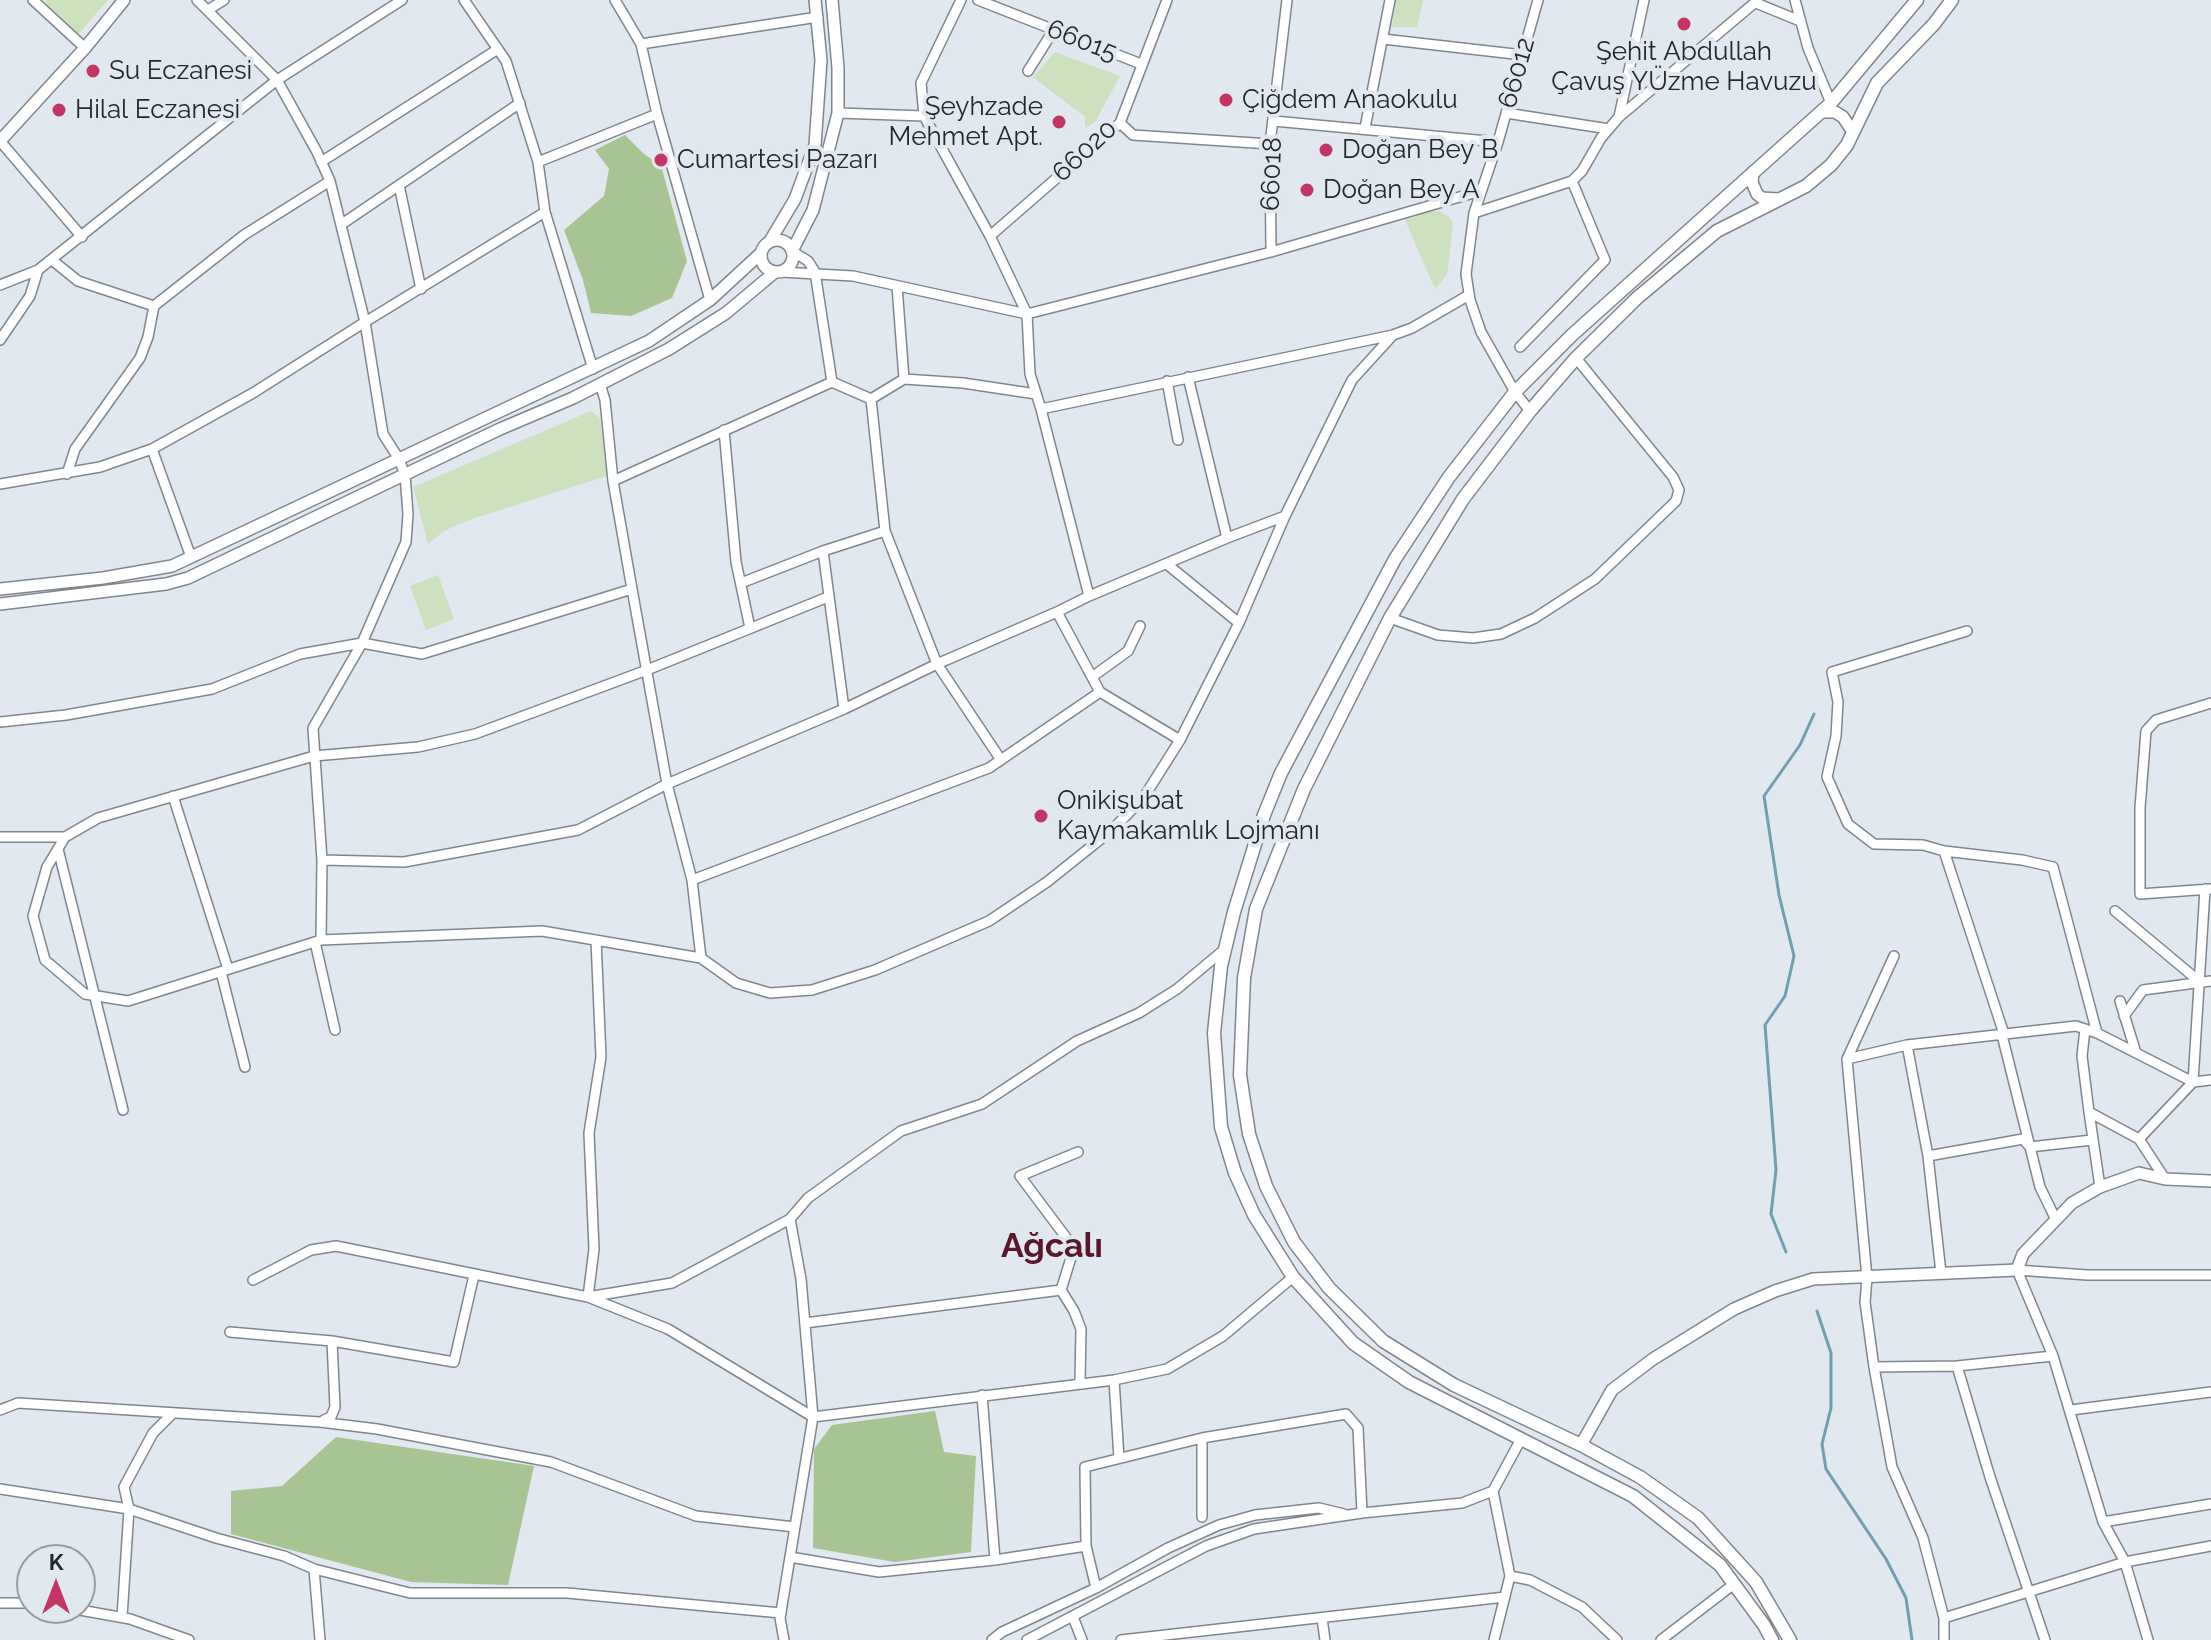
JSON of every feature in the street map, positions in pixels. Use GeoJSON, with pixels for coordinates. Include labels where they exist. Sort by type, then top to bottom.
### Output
{"type":"FeatureCollection","features":[{"type":"Feature","properties":{"kind":"main road"},"geometry":{"type":"LineString","coordinates":[[1772,1640],[1720,1565],[1633,1496],[1409,1382],[1353,1343],[1293,1277],[1254,1215],[1235,1173],[1221,1127],[1214,1033],[1225,949],[1264,815],[1281,773],[1395,559],[1449,477],[1515,392],[1572,335],[1826,107],[1917,0]]}},
{"type":"Feature","properties":{"kind":"main road"},"geometry":{"type":"LineString","coordinates":[[1790,1640],[1756,1582],[1698,1518],[1640,1477],[1581,1445],[1454,1385],[1383,1341],[1329,1288],[1294,1242],[1266,1186],[1249,1134],[1240,1075],[1244,978],[1256,909],[1304,789],[1390,618],[1463,499],[1530,411],[1576,358],[1637,298],[1717,231],[1806,186],[1831,165],[1847,145],[1877,83],[1934,24],[1952,0]]}},
{"type":"Feature","properties":{"kind":"street"},"geometry":{"type":"LineString","coordinates":[[33,0],[85,48]]}},
{"type":"Feature","properties":{"kind":"street"},"geometry":{"type":"LineString","coordinates":[[82,237],[0,141],[85,48],[124,0]]}},
{"type":"Feature","properties":{"kind":"street"},"geometry":{"type":"LineString","coordinates":[[197,0],[277,80],[330,181],[365,322],[383,434],[405,475],[408,514],[406,542],[362,643],[313,728],[322,860],[318,941],[335,1030]]}},
{"type":"Feature","properties":{"kind":"street"},"geometry":{"type":"LineString","coordinates":[[208,10],[224,0]]}},
{"type":"Feature","properties":{"kind":"street"},"geometry":{"type":"LineString","coordinates":[[0,285],[38,270],[277,80],[402,0]]}},
{"type":"Feature","properties":{"kind":"street"},"geometry":{"type":"LineString","coordinates":[[464,0],[506,61],[538,162],[545,212],[593,369]]}},
{"type":"Feature","properties":{"kind":"street"},"geometry":{"type":"LineString","coordinates":[[615,0],[641,44],[657,114],[710,300]]}},
{"type":"Feature","properties":{"kind":"street"},"geometry":{"type":"LineString","coordinates":[[0,589],[103,578],[172,566],[593,369],[649,341],[710,300],[770,241],[795,199],[815,145],[820,111],[821,60],[815,0]]}},
{"type":"Feature","properties":{"kind":"street"},"geometry":{"type":"LineString","coordinates":[[0,604],[166,584],[188,578],[600,384],[669,349],[714,321],[792,261],[792,251],[813,210],[838,113],[832,0]]}},
{"type":"Feature","properties":{"kind":"street"},"geometry":{"type":"LineString","coordinates":[[961,0],[921,83],[924,116],[990,236],[1027,314],[1030,374],[1089,596]]}},
{"type":"Feature","properties":{"kind":"street","name":"66015"},"geometry":{"type":"LineString","coordinates":[[978,0],[1141,64]]}},
{"type":"Feature","properties":{"kind":"street","name":"66020"},"geometry":{"type":"LineString","coordinates":[[990,236],[1120,123],[1167,0]]}},
{"type":"Feature","properties":{"kind":"street","name":"66018"},"geometry":{"type":"LineString","coordinates":[[1271,252],[1270,144],[1287,0]]}},
{"type":"Feature","properties":{"kind":"street"},"geometry":{"type":"LineString","coordinates":[[1365,128],[1390,0]]}},
{"type":"Feature","properties":{"kind":"street","name":"66012"},"geometry":{"type":"LineString","coordinates":[[1530,411],[1515,392],[1481,332],[1466,274],[1474,213],[1498,142],[1538,0]]}},
{"type":"Feature","properties":{"kind":"street"},"geometry":{"type":"LineString","coordinates":[[1619,117],[1644,0]]}},
{"type":"Feature","properties":{"kind":"street"},"geometry":{"type":"LineString","coordinates":[[1795,0],[1826,107],[1843,117],[1853,132]]}},
{"type":"Feature","properties":{"kind":"street"},"geometry":{"type":"LineString","coordinates":[[1474,213],[1572,181],[1619,117],[1757,1],[1800,21]]}},
{"type":"Feature","properties":{"kind":"street"},"geometry":{"type":"LineString","coordinates":[[641,44],[818,17]]}},
{"type":"Feature","properties":{"kind":"street"},"geometry":{"type":"LineString","coordinates":[[1028,71],[1053,31]]}},
{"type":"Feature","properties":{"kind":"street"},"geometry":{"type":"LineString","coordinates":[[1383,39],[1523,55]]}},
{"type":"Feature","properties":{"kind":"street"},"geometry":{"type":"LineString","coordinates":[[321,162],[498,49]]}},
{"type":"Feature","properties":{"kind":"street"},"geometry":{"type":"LineString","coordinates":[[342,224],[520,103]]}},
{"type":"Feature","properties":{"kind":"street"},"geometry":{"type":"LineString","coordinates":[[838,113],[924,116]]}},
{"type":"Feature","properties":{"kind":"street"},"geometry":{"type":"LineString","coordinates":[[1506,113],[1609,129]]}},
{"type":"Feature","properties":{"kind":"street"},"geometry":{"type":"LineString","coordinates":[[538,162],[657,114]]}},
{"type":"Feature","properties":{"kind":"street"},"geometry":{"type":"LineString","coordinates":[[1274,121],[1498,142]]}},
{"type":"Feature","properties":{"kind":"street"},"geometry":{"type":"LineString","coordinates":[[1120,123],[1133,135],[1270,144]]}},
{"type":"Feature","properties":{"kind":"street"},"geometry":{"type":"LineString","coordinates":[[1753,172],[1752,182],[1757,194],[1762,198],[1779,199]]}},
{"type":"Feature","properties":{"kind":"street"},"geometry":{"type":"LineString","coordinates":[[67,474],[75,449],[140,358],[154,306],[244,235],[330,181]]}},
{"type":"Feature","properties":{"kind":"street"},"geometry":{"type":"LineString","coordinates":[[1520,347],[1605,260],[1572,181]]}},
{"type":"Feature","properties":{"kind":"street"},"geometry":{"type":"LineString","coordinates":[[399,185],[421,289]]}},
{"type":"Feature","properties":{"kind":"street"},"geometry":{"type":"LineString","coordinates":[[761,253],[766,268],[778,272],[853,276],[1027,314],[1271,252],[1480,191]]}},
{"type":"Feature","properties":{"kind":"street"},"geometry":{"type":"LineString","coordinates":[[0,484],[100,467],[152,449],[240,401],[545,212]]}},
{"type":"Feature","properties":{"kind":"street"},"geometry":{"type":"LineString","coordinates":[[770,241],[781,240],[808,261],[815,272],[832,382]]}},
{"type":"Feature","properties":{"kind":"street"},"geometry":{"type":"LineString","coordinates":[[52,260],[78,281],[154,306]]}},
{"type":"Feature","properties":{"kind":"street"},"geometry":{"type":"LineString","coordinates":[[0,340],[30,296],[38,270]]}},
{"type":"Feature","properties":{"kind":"street"},"geometry":{"type":"LineString","coordinates":[[897,286],[904,379]]}},
{"type":"Feature","properties":{"kind":"street"},"geometry":{"type":"LineString","coordinates":[[1041,409],[1393,335],[1412,328],[1469,295]]}},
{"type":"Feature","properties":{"kind":"street"},"geometry":{"type":"LineString","coordinates":[[828,597],[647,670],[475,734],[418,747],[314,756],[98,818],[65,837],[47,867],[33,916],[45,960],[85,994],[128,1001],[318,941],[542,931],[701,958],[736,983],[770,993],[812,990],[875,970],[989,921],[1047,882],[1112,830],[1144,797],[1180,740],[1239,623],[1285,516],[1352,380],[1393,335]]}},
{"type":"Feature","properties":{"kind":"street"},"geometry":{"type":"LineString","coordinates":[[1390,618],[1438,635],[1473,638],[1501,634],[1535,618],[1595,579],[1676,501],[1679,490],[1673,477],[1576,358]]}},
{"type":"Feature","properties":{"kind":"street"},"geometry":{"type":"LineString","coordinates":[[1188,377],[1227,538]]}},
{"type":"Feature","properties":{"kind":"street"},"geometry":{"type":"LineString","coordinates":[[871,399],[904,379],[963,383],[1036,394]]}},
{"type":"Feature","properties":{"kind":"street"},"geometry":{"type":"LineString","coordinates":[[1167,381],[1178,440]]}},
{"type":"Feature","properties":{"kind":"street"},"geometry":{"type":"LineString","coordinates":[[613,481],[832,382],[871,399]]}},
{"type":"Feature","properties":{"kind":"street"},"geometry":{"type":"LineString","coordinates":[[600,384],[605,400],[613,481],[667,784],[692,880],[701,958]]}},
{"type":"Feature","properties":{"kind":"street"},"geometry":{"type":"LineString","coordinates":[[871,399],[885,531],[937,664],[1001,760]]}},
{"type":"Feature","properties":{"kind":"street"},"geometry":{"type":"LineString","coordinates":[[724,430],[729,505],[750,628]]}},
{"type":"Feature","properties":{"kind":"street"},"geometry":{"type":"LineString","coordinates":[[152,449],[191,557]]}},
{"type":"Feature","properties":{"kind":"street"},"geometry":{"type":"LineString","coordinates":[[322,860],[404,862],[578,830],[667,784],[844,709],[1089,596],[1285,516]]}},
{"type":"Feature","properties":{"kind":"street"},"geometry":{"type":"LineString","coordinates":[[741,583],[885,531]]}},
{"type":"Feature","properties":{"kind":"street"},"geometry":{"type":"LineString","coordinates":[[823,551],[844,709]]}},
{"type":"Feature","properties":{"kind":"street"},"geometry":{"type":"LineString","coordinates":[[1168,565],[1239,623]]}},
{"type":"Feature","properties":{"kind":"street"},"geometry":{"type":"LineString","coordinates":[[0,722],[66,715],[212,689],[300,654],[362,643],[422,654],[632,589]]}},
{"type":"Feature","properties":{"kind":"street"},"geometry":{"type":"LineString","coordinates":[[1057,612],[1100,692],[1180,740]]}},
{"type":"Feature","properties":{"kind":"street"},"geometry":{"type":"LineString","coordinates":[[1092,677],[1128,651],[1140,626]]}},
{"type":"Feature","properties":{"kind":"street"},"geometry":{"type":"LineString","coordinates":[[1967,631],[1832,672],[1838,702],[1836,736],[1827,777],[1848,824],[1874,844],[1923,845],[1944,851],[2022,860],[2053,867],[2097,1033]]}},
{"type":"Feature","properties":{"kind":"street"},"geometry":{"type":"LineString","coordinates":[[692,880],[989,768],[1100,692]]}},
{"type":"Feature","properties":{"kind":"street"},"geometry":{"type":"LineString","coordinates":[[2139,1139],[2193,1082],[2208,889],[2140,894],[2140,808],[2146,731],[2156,720],[2211,703]]}},
{"type":"Feature","properties":{"kind":"street"},"geometry":{"type":"LineString","coordinates":[[173,796],[224,970],[245,1067]]}},
{"type":"Feature","properties":{"kind":"street"},"geometry":{"type":"LineString","coordinates":[[0,837],[65,837]]}},
{"type":"Feature","properties":{"kind":"street"},"geometry":{"type":"LineString","coordinates":[[58,849],[123,1110]]}},
{"type":"Feature","properties":{"kind":"street"},"geometry":{"type":"LineString","coordinates":[[1944,851],[2003,1034],[2040,1187],[2056,1220]]}},
{"type":"Feature","properties":{"kind":"street"},"geometry":{"type":"LineString","coordinates":[[2115,911],[2200,982]]}},
{"type":"Feature","properties":{"kind":"street"},"geometry":{"type":"LineString","coordinates":[[588,1297],[594,1249],[589,1133],[601,1057],[596,940]]}},
{"type":"Feature","properties":{"kind":"street"},"geometry":{"type":"LineString","coordinates":[[588,1297],[672,1283],[790,1219],[808,1198],[901,1131],[982,1104],[1077,1041],[1139,1013],[1177,989],[1225,949]]}},
{"type":"Feature","properties":{"kind":"street"},"geometry":{"type":"LineString","coordinates":[[1894,956],[1847,1059],[1867,1278],[1865,1302],[1874,1367],[1892,1467],[1923,1538],[1944,1618],[1944,1640]]}},
{"type":"Feature","properties":{"kind":"street"},"geometry":{"type":"LineString","coordinates":[[2124,1016],[2143,990],[2211,981]]}},
{"type":"Feature","properties":{"kind":"street"},"geometry":{"type":"LineString","coordinates":[[2120,1001],[2136,1053]]}},
{"type":"Feature","properties":{"kind":"street"},"geometry":{"type":"LineString","coordinates":[[1847,1059],[1907,1045],[2076,1026],[2097,1033],[2193,1082],[2211,1080]]}},
{"type":"Feature","properties":{"kind":"street"},"geometry":{"type":"LineString","coordinates":[[2085,1029],[2082,1056],[2100,1187]]}},
{"type":"Feature","properties":{"kind":"street"},"geometry":{"type":"LineString","coordinates":[[1907,1045],[1928,1156],[1941,1273]]}},
{"type":"Feature","properties":{"kind":"street"},"geometry":{"type":"LineString","coordinates":[[2089,1112],[2139,1139],[2165,1179]]}},
{"type":"Feature","properties":{"kind":"street"},"geometry":{"type":"LineString","coordinates":[[1928,1156],[2023,1139],[2030,1147]]}},
{"type":"Feature","properties":{"kind":"street"},"geometry":{"type":"LineString","coordinates":[[2030,1147],[2092,1140]]}},
{"type":"Feature","properties":{"kind":"street"},"geometry":{"type":"LineString","coordinates":[[1078,1152],[1020,1176],[1074,1248],[1061,1290],[1081,1329],[1080,1383]]}},
{"type":"Feature","properties":{"kind":"street"},"geometry":{"type":"LineString","coordinates":[[2148,1640],[2125,1562],[2103,1522],[2053,1356],[2017,1270],[2023,1254],[2072,1203],[2100,1187],[2139,1173],[2165,1179],[2211,1181]]}},
{"type":"Feature","properties":{"kind":"street"},"geometry":{"type":"LineString","coordinates":[[784,1640],[781,1613],[813,1417],[801,1279],[790,1219]]}},
{"type":"Feature","properties":{"kind":"street"},"geometry":{"type":"LineString","coordinates":[[253,1280],[311,1250],[336,1246],[588,1297],[668,1329],[813,1417],[1114,1380],[1167,1369],[1223,1336],[1293,1277]]}},
{"type":"Feature","properties":{"kind":"street"},"geometry":{"type":"LineString","coordinates":[[1581,1445],[1612,1390],[1653,1359],[1734,1309],[1813,1279],[2017,1270],[2087,1275],[2211,1275]]}},
{"type":"Feature","properties":{"kind":"street"},"geometry":{"type":"LineString","coordinates":[[230,1332],[332,1341],[454,1362],[474,1275]]}},
{"type":"Feature","properties":{"kind":"street"},"geometry":{"type":"LineString","coordinates":[[805,1323],[1061,1290]]}},
{"type":"Feature","properties":{"kind":"street"},"geometry":{"type":"LineString","coordinates":[[320,1422],[331,1417],[335,1407],[332,1341]]}},
{"type":"Feature","properties":{"kind":"street"},"geometry":{"type":"LineString","coordinates":[[1874,1367],[1957,1366],[2053,1356]]}},
{"type":"Feature","properties":{"kind":"street"},"geometry":{"type":"LineString","coordinates":[[1957,1366],[1990,1477],[2045,1640]]}},
{"type":"Feature","properties":{"kind":"street"},"geometry":{"type":"LineString","coordinates":[[1114,1380],[1119,1458]]}},
{"type":"Feature","properties":{"kind":"street"},"geometry":{"type":"LineString","coordinates":[[2071,1410],[2211,1392]]}},
{"type":"Feature","properties":{"kind":"street"},"geometry":{"type":"LineString","coordinates":[[982,1395],[995,1560]]}},
{"type":"Feature","properties":{"kind":"street"},"geometry":{"type":"LineString","coordinates":[[0,1410],[18,1403],[320,1422],[377,1429],[551,1462],[696,1516],[795,1527]]}},
{"type":"Feature","properties":{"kind":"street"},"geometry":{"type":"LineString","coordinates":[[122,1617],[129,1509],[124,1487],[153,1433],[172,1414]]}},
{"type":"Feature","properties":{"kind":"street"},"geometry":{"type":"LineString","coordinates":[[1096,1588],[1086,1546],[1085,1467],[1202,1438],[1346,1414],[1358,1428],[1362,1513]]}},
{"type":"Feature","properties":{"kind":"street"},"geometry":{"type":"LineString","coordinates":[[1202,1438],[1202,1517]]}},
{"type":"Feature","properties":{"kind":"street"},"geometry":{"type":"LineString","coordinates":[[1494,1640],[1510,1576],[1493,1491],[1521,1439]]}},
{"type":"Feature","properties":{"kind":"street"},"geometry":{"type":"LineString","coordinates":[[0,1489],[129,1509],[216,1538],[284,1556],[314,1569],[410,1593],[567,1593],[781,1613]]}},
{"type":"Feature","properties":{"kind":"street"},"geometry":{"type":"LineString","coordinates":[[1027,1640],[1206,1546],[1254,1529],[1362,1513],[1462,1503],[1493,1491]]}},
{"type":"Feature","properties":{"kind":"street"},"geometry":{"type":"LineString","coordinates":[[2103,1522],[2211,1504]]}},
{"type":"Feature","properties":{"kind":"street"},"geometry":{"type":"LineString","coordinates":[[992,1640],[1002,1632],[1219,1525],[1255,1515],[1319,1508],[1347,1515]]}},
{"type":"Feature","properties":{"kind":"street"},"geometry":{"type":"LineString","coordinates":[[790,1557],[879,1572],[995,1560],[1086,1546]]}},
{"type":"Feature","properties":{"kind":"street"},"geometry":{"type":"LineString","coordinates":[[1944,1618],[2125,1562],[2211,1546]]}},
{"type":"Feature","properties":{"kind":"street"},"geometry":{"type":"LineString","coordinates":[[314,1569],[320,1640]]}},
{"type":"Feature","properties":{"kind":"street"},"geometry":{"type":"LineString","coordinates":[[1510,1576],[1530,1580],[1582,1607],[1617,1640]]}},
{"type":"Feature","properties":{"kind":"street"},"geometry":{"type":"LineString","coordinates":[[1661,1640],[1734,1584]]}},
{"type":"Feature","properties":{"kind":"street"},"geometry":{"type":"LineString","coordinates":[[1121,1640],[1505,1597]]}},
{"type":"Feature","properties":{"kind":"street"},"geometry":{"type":"LineString","coordinates":[[96,1613],[122,1617],[189,1640]]}},
{"type":"Feature","properties":{"kind":"street"},"geometry":{"type":"LineString","coordinates":[[1073,1617],[1082,1640]]}},
{"type":"Feature","properties":{"kind":"street"},"geometry":{"type":"LineString","coordinates":[[1322,1618],[1325,1640]]}},
{"type":"Feature","properties":{"kind":"green space"},"geometry":{"type":"Polygon","coordinates":[[[47,0],[108,0],[77,36],[44,3],[47,0]]]}},
{"type":"Feature","properties":{"kind":"green space"},"geometry":{"type":"Polygon","coordinates":[[[1396,0],[1423,0],[1417,27],[1392,27],[1396,0]]]}},
{"type":"Feature","properties":{"kind":"green space"},"geometry":{"type":"Polygon","coordinates":[[[1055,52],[1120,76],[1095,122],[1085,128],[1085,117],[1033,77],[1055,52]]]}},
{"type":"Feature","properties":{"kind":"green space"},"geometry":{"type":"Polygon","coordinates":[[[625,135],[645,155],[661,165],[687,261],[672,298],[631,316],[591,313],[583,280],[564,230],[604,196],[609,169],[595,150],[625,135]]]}},
{"type":"Feature","properties":{"kind":"green space"},"geometry":{"type":"Polygon","coordinates":[[[1432,211],[1441,212],[1451,219],[1453,225],[1447,275],[1435,289],[1405,220],[1432,211]]]}},
{"type":"Feature","properties":{"kind":"green space"},"geometry":{"type":"Polygon","coordinates":[[[591,411],[600,418],[607,476],[469,520],[444,531],[428,544],[413,487],[591,411]]]}},
{"type":"Feature","properties":{"kind":"green space"},"geometry":{"type":"Polygon","coordinates":[[[438,575],[454,619],[426,630],[410,586],[438,575]]]}},
{"type":"Feature","properties":{"kind":"green space"},"geometry":{"type":"Polygon","coordinates":[[[935,1411],[944,1452],[976,1456],[971,1552],[895,1562],[813,1548],[814,1449],[832,1425],[935,1411]]]}},
{"type":"Feature","properties":{"kind":"green space"},"geometry":{"type":"Polygon","coordinates":[[[336,1437],[534,1466],[508,1585],[411,1582],[231,1534],[231,1491],[282,1486],[336,1437]]]}},
{"type":"Feature","properties":{"kind":"waterway"},"geometry":{"type":"LineString","coordinates":[[1786,1252],[1771,1214],[1776,1170],[1765,1025],[1785,996],[1794,956],[1779,895],[1764,796],[1800,745],[1814,714]]}},
{"type":"Feature","properties":{"kind":"waterway"},"geometry":{"type":"LineString","coordinates":[[1817,1311],[1831,1353],[1831,1408],[1822,1444],[1826,1469],[1886,1559],[1906,1598],[1912,1640]]}},
{"type":"Feature","properties":{"kind":"place","name":"Şehit Abdullah Çavuş YÜzme Havuzu"},"geometry":{"type":"Point","coordinates":[1684,24]}},
{"type":"Feature","properties":{"kind":"place","name":"Su Eczanesi"},"geometry":{"type":"Point","coordinates":[93,71]}},
{"type":"Feature","properties":{"kind":"place","name":"Çiğdem Anaokulu"},"geometry":{"type":"Point","coordinates":[1226,100]}},
{"type":"Feature","properties":{"kind":"place","name":"Hilal Eczanesi"},"geometry":{"type":"Point","coordinates":[59,110]}},
{"type":"Feature","properties":{"kind":"place","name":"Şeyhzade Mehmet Apt."},"geometry":{"type":"Point","coordinates":[1059,122]}},
{"type":"Feature","properties":{"kind":"place","name":"Doğan Bey B"},"geometry":{"type":"Point","coordinates":[1326,150]}},
{"type":"Feature","properties":{"kind":"place","name":"Cumartesi Pazarı"},"geometry":{"type":"Point","coordinates":[661,160]}},
{"type":"Feature","properties":{"kind":"place","name":"Doğan Bey A"},"geometry":{"type":"Point","coordinates":[1307,190]}},
{"type":"Feature","properties":{"kind":"place","name":"Onikişubat Kaymakamlık Lojmanı"},"geometry":{"type":"Point","coordinates":[1041,816]}},
{"type":"Feature","properties":{"kind":"district","name":"Ağcalı"},"geometry":{"type":"Point","coordinates":[1052,1247]}}]}
